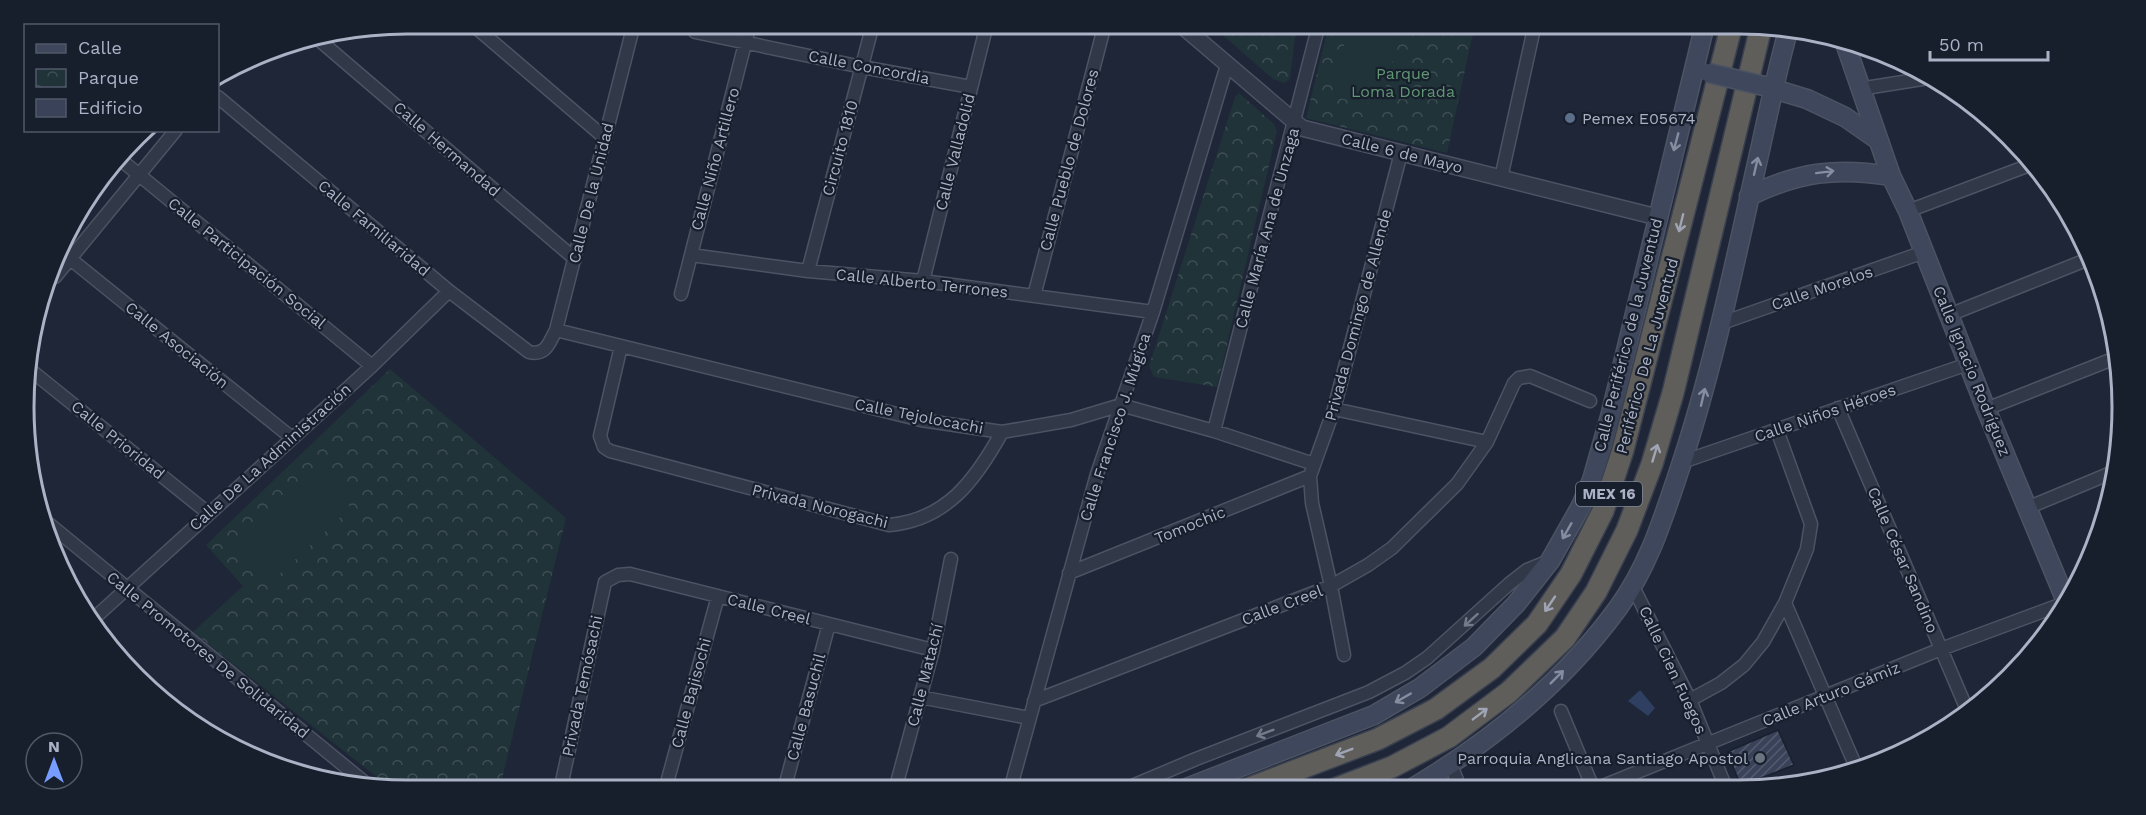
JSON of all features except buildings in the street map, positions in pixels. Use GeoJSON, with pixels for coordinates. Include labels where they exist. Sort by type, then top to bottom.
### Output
{"type":"FeatureCollection","features":[{"type":"Feature","properties":{"kind":"highway","name":"Periférico De La Juventud"},"geometry":{"type":"LineString","coordinates":[[1271,780],[1378,739],[1436,709],[1492,668],[1537,624],[1571,574],[1603,511],[1623,450],[1729,34]]}},
{"type":"Feature","properties":{"kind":"highway","name":"Periférico De La Juventud"},"geometry":{"type":"LineString","coordinates":[[1358,780],[1392,767],[1449,737],[1509,692],[1565,638],[1596,592],[1627,530],[1652,464],[1673,393],[1759,35]]}},
{"type":"Feature","properties":{"kind":"main road","name":"Calle Periférico de la Juventud"},"geometry":{"type":"LineString","coordinates":[[1207,780],[1374,715],[1420,688],[1474,647],[1516,604],[1550,561],[1581,506],[1592,480],[1611,413],[1657,217],[1702,71],[1704,34]]}},
{"type":"Feature","properties":{"kind":"main road"},"geometry":{"type":"LineString","coordinates":[[1426,780],[1450,765],[1526,707],[1577,656],[1618,608],[1658,535],[1700,411],[1749,196],[1769,88],[1786,38]]}},
{"type":"Feature","properties":{"kind":"main road","name":"Calle Ignacio Rodríguez"},"geometry":{"type":"LineString","coordinates":[[1847,51],[1891,176],[1908,211],[1986,409],[2062,593]]}},
{"type":"Feature","properties":{"kind":"main road"},"geometry":{"type":"LineString","coordinates":[[1702,71],[1807,99],[1845,117],[1878,140]]}},
{"type":"Feature","properties":{"kind":"main road"},"geometry":{"type":"LineString","coordinates":[[1749,196],[1776,183],[1823,172],[1862,171],[1891,176]]}},
{"type":"Feature","properties":{"kind":"street"},"geometry":{"type":"LineString","coordinates":[[484,34],[605,138]]}},
{"type":"Feature","properties":{"kind":"street","name":"Calle De la Unidad"},"geometry":{"type":"LineString","coordinates":[[535,353],[546,349],[556,330],[631,34]]}},
{"type":"Feature","properties":{"kind":"street","name":"Calle Concordia"},"geometry":{"type":"LineString","coordinates":[[705,34],[971,87]]}},
{"type":"Feature","properties":{"kind":"street","name":"Calle Niño Artillero"},"geometry":{"type":"LineString","coordinates":[[681,294],[748,34]]}},
{"type":"Feature","properties":{"kind":"street","name":"Circuito 1810"},"geometry":{"type":"LineString","coordinates":[[808,271],[870,34]]}},
{"type":"Feature","properties":{"kind":"street","name":"Calle Valladolid"},"geometry":{"type":"LineString","coordinates":[[922,281],[984,34]]}},
{"type":"Feature","properties":{"kind":"street","name":"Calle Pueblo de Dolores"},"geometry":{"type":"LineString","coordinates":[[1034,296],[1102,34]]}},
{"type":"Feature","properties":{"kind":"street","name":"Calle 6 de Mayo"},"geometry":{"type":"LineString","coordinates":[[1201,34],[1227,65],[1302,128],[1657,217]]}},
{"type":"Feature","properties":{"kind":"street","name":"Calle María Ana de Unzaga"},"geometry":{"type":"LineString","coordinates":[[1214,431],[1316,34]]}},
{"type":"Feature","properties":{"kind":"street"},"geometry":{"type":"LineString","coordinates":[[1501,178],[1533,34]]}},
{"type":"Feature","properties":{"kind":"street","name":"Calle Hermandad"},"geometry":{"type":"LineString","coordinates":[[324,44],[575,259]]}},
{"type":"Feature","properties":{"kind":"street","name":"Calle Francisco J. Múgica"},"geometry":{"type":"LineString","coordinates":[[1013,780],[1097,474],[1153,312],[1227,65]]}},
{"type":"Feature","properties":{"kind":"street"},"geometry":{"type":"LineString","coordinates":[[1859,89],[1917,80]]}},
{"type":"Feature","properties":{"kind":"street","name":"Calle Familiaridad"},"geometry":{"type":"LineString","coordinates":[[219,98],[449,291],[525,349],[535,353]]}},
{"type":"Feature","properties":{"kind":"street"},"geometry":{"type":"LineString","coordinates":[[68,254],[174,132]]}},
{"type":"Feature","properties":{"kind":"street","name":"Privada Domingo de Allende"},"geometry":{"type":"LineString","coordinates":[[1312,470],[1334,410],[1401,153]]}},
{"type":"Feature","properties":{"kind":"street","name":"Calle Participación Social"},"geometry":{"type":"LineString","coordinates":[[126,164],[372,366]]}},
{"type":"Feature","properties":{"kind":"street"},"geometry":{"type":"LineString","coordinates":[[1908,211],[2023,167]]}},
{"type":"Feature","properties":{"kind":"street","name":"Calle Morelos"},"geometry":{"type":"LineString","coordinates":[[1719,324],[1924,252]]}},
{"type":"Feature","properties":{"kind":"street","name":"Calle Alberto Terrones"},"geometry":{"type":"LineString","coordinates":[[690,255],[808,271],[922,281],[1153,312]]}},
{"type":"Feature","properties":{"kind":"street","name":"Calle Asociación"},"geometry":{"type":"LineString","coordinates":[[67,257],[292,438]]}},
{"type":"Feature","properties":{"kind":"street"},"geometry":{"type":"LineString","coordinates":[[1949,315],[2082,263]]}},
{"type":"Feature","properties":{"kind":"street","name":"Calle De La Administración"},"geometry":{"type":"LineString","coordinates":[[97,615],[372,366],[449,291]]}},
{"type":"Feature","properties":{"kind":"street","name":"Calle Tejolocachi"},"geometry":{"type":"LineString","coordinates":[[556,330],[921,420],[1002,432],[1071,420],[1121,405]]}},
{"type":"Feature","properties":{"kind":"street","name":"Privada Norogachi"},"geometry":{"type":"LineString","coordinates":[[621,346],[600,436],[604,447],[617,454],[889,525],[920,519],[954,499],[984,464],[1002,432]]}},
{"type":"Feature","properties":{"kind":"street"},"geometry":{"type":"LineString","coordinates":[[1986,409],[2108,361]]}},
{"type":"Feature","properties":{"kind":"street","name":"Calle Niños Héroes"},"geometry":{"type":"LineString","coordinates":[[1682,462],[1968,364]]}},
{"type":"Feature","properties":{"kind":"street","name":"Calle Prioridad"},"geometry":{"type":"LineString","coordinates":[[36,374],[208,513]]}},
{"type":"Feature","properties":{"kind":"street","name":"Calle Creel"},"geometry":{"type":"LineString","coordinates":[[1034,701],[1331,586],[1368,565],[1392,548],[1458,483],[1487,442],[1514,383],[1519,378],[1530,376],[1590,401]]}},
{"type":"Feature","properties":{"kind":"street"},"geometry":{"type":"LineString","coordinates":[[1121,405],[1214,431],[1312,470],[1312,503],[1344,655]]}},
{"type":"Feature","properties":{"kind":"street","name":"Calle César Sandino"},"geometry":{"type":"LineString","coordinates":[[1838,408],[1965,704]]}},
{"type":"Feature","properties":{"kind":"street"},"geometry":{"type":"LineString","coordinates":[[1334,410],[1487,442]]}},
{"type":"Feature","properties":{"kind":"street"},"geometry":{"type":"LineString","coordinates":[[1690,700],[1721,683],[1744,665],[1763,642],[1785,603],[1807,549],[1810,524],[1777,429]]}},
{"type":"Feature","properties":{"kind":"street","name":"Tomochic"},"geometry":{"type":"LineString","coordinates":[[1069,573],[1312,470]]}},
{"type":"Feature","properties":{"kind":"street"},"geometry":{"type":"LineString","coordinates":[[2027,508],[2105,476]]}},
{"type":"Feature","properties":{"kind":"street","name":"Calle Promotores De Solidaridad"},"geometry":{"type":"LineString","coordinates":[[55,529],[358,777]]}},
{"type":"Feature","properties":{"kind":"street","name":"Calle Matachí"},"geometry":{"type":"LineString","coordinates":[[898,780],[933,650],[951,559]]}},
{"type":"Feature","properties":{"kind":"street"},"geometry":{"type":"LineString","coordinates":[[1146,780],[1369,692],[1404,674],[1427,658],[1527,570],[1550,561]]}},
{"type":"Feature","properties":{"kind":"street","name":"Calle Creel"},"geometry":{"type":"LineString","coordinates":[[605,582],[618,575],[630,574],[933,650]]}},
{"type":"Feature","properties":{"kind":"street","name":"Privada Temósachi"},"geometry":{"type":"LineString","coordinates":[[562,780],[605,582]]}},
{"type":"Feature","properties":{"kind":"street","name":"Calle Cien Fuegos"},"geometry":{"type":"LineString","coordinates":[[1632,585],[1690,700],[1723,780]]}},
{"type":"Feature","properties":{"kind":"street","name":"Calle Bajisochi"},"geometry":{"type":"LineString","coordinates":[[668,780],[718,596]]}},
{"type":"Feature","properties":{"kind":"street"},"geometry":{"type":"LineString","coordinates":[[1785,603],[1854,762]]}},
{"type":"Feature","properties":{"kind":"street","name":"Calle Arturo Gámiz"},"geometry":{"type":"LineString","coordinates":[[1618,780],[1824,696],[2054,607]]}},
{"type":"Feature","properties":{"kind":"street","name":"Calle Basuchil"},"geometry":{"type":"LineString","coordinates":[[787,780],[829,624]]}},
{"type":"Feature","properties":{"kind":"street"},"geometry":{"type":"LineString","coordinates":[[1427,658],[1439,674]]}},
{"type":"Feature","properties":{"kind":"street"},"geometry":{"type":"LineString","coordinates":[[920,697],[1029,718]]}},
{"type":"Feature","properties":{"kind":"street"},"geometry":{"type":"LineString","coordinates":[[1561,711],[1590,780]]}},
{"type":"Feature","properties":{"kind":"street"},"geometry":{"type":"LineString","coordinates":[[1450,765],[1457,780]]}},
{"type":"Feature","properties":{"kind":"green space"},"geometry":{"type":"Polygon","coordinates":[[[1222,34],[1297,34],[1290,78],[1285,83],[1273,79],[1222,34]]]}},
{"type":"Feature","properties":{"kind":"green space","name":"Parque Loma Dorada"},"geometry":{"type":"Polygon","coordinates":[[[1327,34],[1473,34],[1447,153],[1306,118],[1327,34]]]}},
{"type":"Feature","properties":{"kind":"green space"},"geometry":{"type":"Polygon","coordinates":[[[1347,34],[1399,34],[1383,98],[1376,105],[1339,98],[1333,88],[1347,34]]]}},
{"type":"Feature","properties":{"kind":"green space"},"geometry":{"type":"Polygon","coordinates":[[[1239,93],[1274,124],[1277,131],[1217,387],[1154,377],[1149,366],[1235,97],[1239,93]]]}},
{"type":"Feature","properties":{"kind":"green space"},"geometry":{"type":"Polygon","coordinates":[[[390,369],[566,518],[502,780],[380,780],[193,632],[243,586],[206,545],[390,369]]]}},
{"type":"Feature","properties":{"kind":"green space"},"geometry":{"type":"Polygon","coordinates":[[[320,470],[327,470],[349,495],[349,509],[274,579],[261,576],[240,550],[240,541],[320,470]]]}},
{"type":"Feature","properties":{"kind":"water"},"geometry":{"type":"Polygon","coordinates":[[[1640,690],[1655,708],[1648,716],[1628,701],[1640,690]]]}},
{"type":"Feature","properties":{"kind":"place","name":"Pemex E05674"},"geometry":{"type":"Point","coordinates":[1570,118]}},
{"type":"Feature","properties":{"kind":"place","name":"Parroquia Anglicana Santiago Apostol"},"geometry":{"type":"Point","coordinates":[1760,758]}}]}
